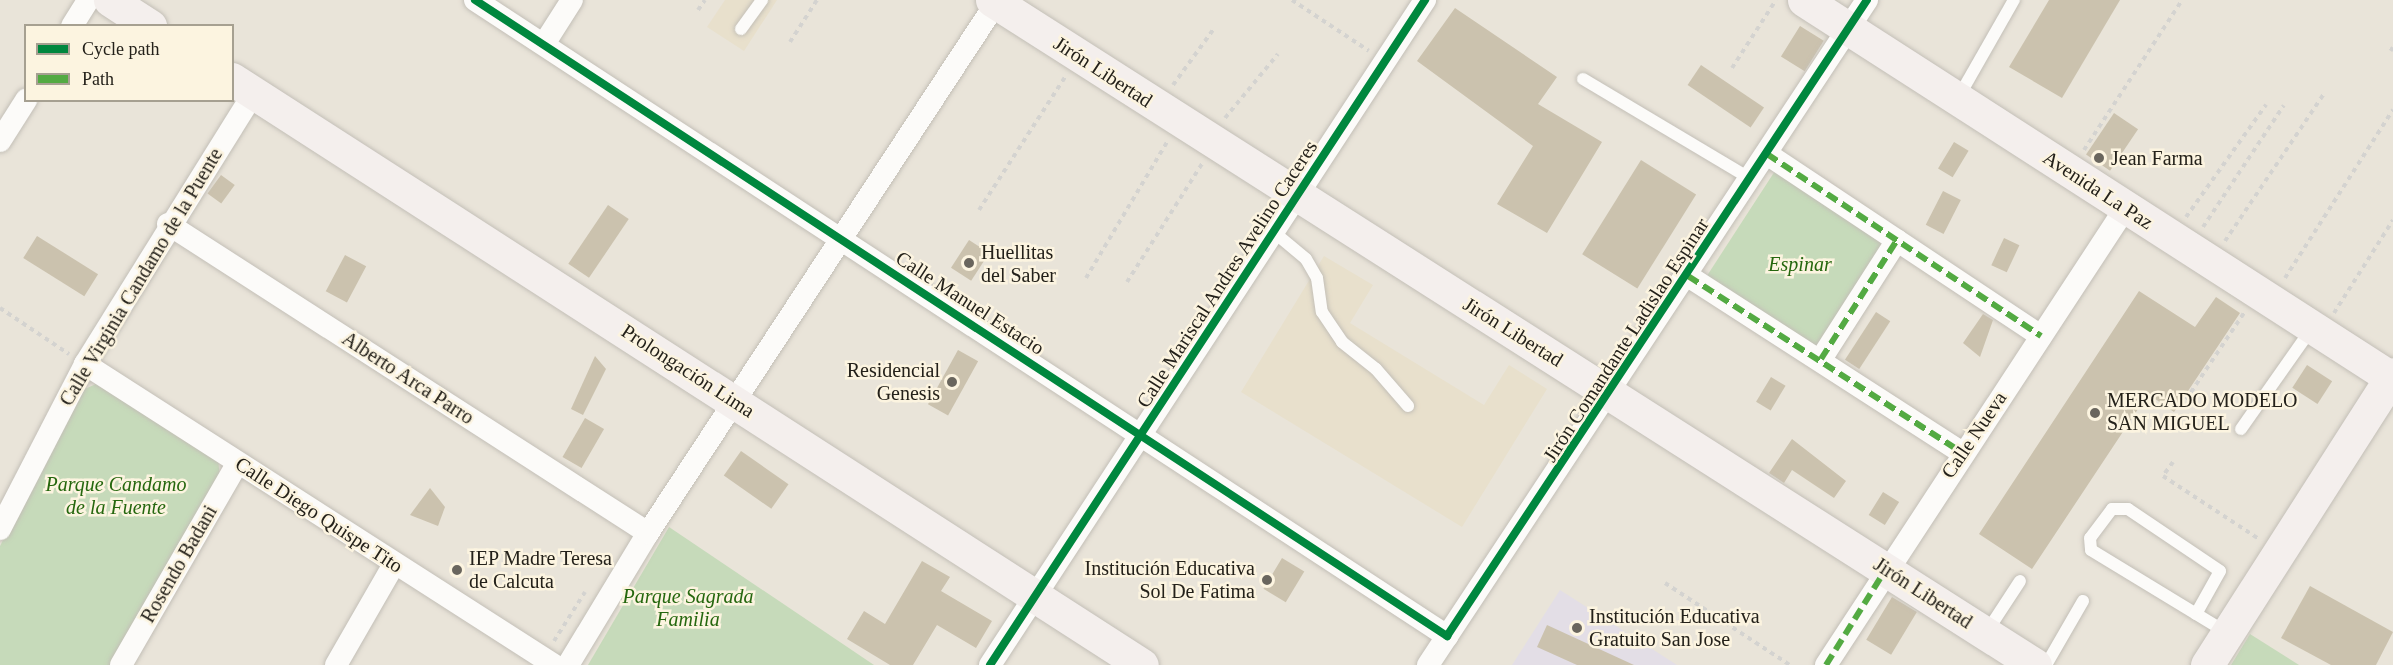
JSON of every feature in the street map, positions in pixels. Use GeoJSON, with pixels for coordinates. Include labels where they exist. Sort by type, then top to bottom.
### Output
{"type":"FeatureCollection","features":[{"type":"Feature","properties":{"kind":"street"},"geometry":{"type":"LineString","coordinates":[[73,24],[88,0]]}},
{"type":"Feature","properties":{"kind":"street"},"geometry":{"type":"LineString","coordinates":[[110,0],[147,24]]}},
{"type":"Feature","properties":{"kind":"street","name":"Calle Manuel Estacio"},"geometry":{"type":"LineString","coordinates":[[475,0],[841,240],[1142,433],[1447,636]]}},
{"type":"Feature","properties":{"kind":"street"},"geometry":{"type":"LineString","coordinates":[[544,44],[572,0]]}},
{"type":"Feature","properties":{"kind":"street","name":"Calle Mariscal Andres Avelino Caceres"},"geometry":{"type":"LineString","coordinates":[[990,665],[1275,233],[1425,0]]}},
{"type":"Feature","properties":{"kind":"street","name":"Avenida La Paz"},"geometry":{"type":"LineString","coordinates":[[1804,0],[2392,377]]}},
{"type":"Feature","properties":{"kind":"street","name":"Jirón Comandante Ladislao Espinar"},"geometry":{"type":"LineString","coordinates":[[1428,665],[1611,394],[1867,0]]}},
{"type":"Feature","properties":{"kind":"street"},"geometry":{"type":"LineString","coordinates":[[568,665],[648,534],[995,1]]}},
{"type":"Feature","properties":{"kind":"street","name":"Jirón Libertad"},"geometry":{"type":"LineString","coordinates":[[995,1],[1297,197],[1611,394],[2034,665]]}},
{"type":"Feature","properties":{"kind":"street","name":"Calle Virginia Candamo de la Puente"},"geometry":{"type":"LineString","coordinates":[[0,529],[85,364],[168,224],[243,86]]}},
{"type":"Feature","properties":{"kind":"street","name":"Prolongación Lima"},"geometry":{"type":"LineString","coordinates":[[243,86],[735,400],[1142,665]]}},
{"type":"Feature","properties":{"kind":"street"},"geometry":{"type":"LineString","coordinates":[[0,141],[25,102]]}},
{"type":"Feature","properties":{"kind":"street"},"geometry":{"type":"LineString","coordinates":[[1767,154],[2041,336]]}},
{"type":"Feature","properties":{"kind":"street","name":"Calle Nueva"},"geometry":{"type":"LineString","coordinates":[[1826,665],[1886,569],[2126,207]]}},
{"type":"Feature","properties":{"kind":"street","name":"Alberto Arca Parro"},"geometry":{"type":"LineString","coordinates":[[168,224],[648,534]]}},
{"type":"Feature","properties":{"kind":"street"},"geometry":{"type":"LineString","coordinates":[[1821,360],[1897,240]]}},
{"type":"Feature","properties":{"kind":"street"},"geometry":{"type":"LineString","coordinates":[[1688,276],[1963,453]]}},
{"type":"Feature","properties":{"kind":"street","name":"Calle Diego Quispe Tito"},"geometry":{"type":"LineString","coordinates":[[85,364],[237,464],[554,665]]}},
{"type":"Feature","properties":{"kind":"street"},"geometry":{"type":"LineString","coordinates":[[2207,665],[2392,377]]}},
{"type":"Feature","properties":{"kind":"street","name":"Rosendo Badani"},"geometry":{"type":"LineString","coordinates":[[121,665],[237,464]]}},
{"type":"Feature","properties":{"kind":"street"},"geometry":{"type":"LineString","coordinates":[[336,665],[394,564]]}},
{"type":"Feature","properties":{"kind":"lane"},"geometry":{"type":"LineString","coordinates":[[741,29],[762,0]]}},
{"type":"Feature","properties":{"kind":"lane"},"geometry":{"type":"LineString","coordinates":[[1957,99],[2014,0]]}},
{"type":"Feature","properties":{"kind":"lane"},"geometry":{"type":"LineString","coordinates":[[1583,79],[1751,179]]}},
{"type":"Feature","properties":{"kind":"lane"},"geometry":{"type":"LineString","coordinates":[[1275,233],[1306,259],[1317,278],[1322,312],[1342,342],[1376,369],[1408,406]]}},
{"type":"Feature","properties":{"kind":"lane"},"geometry":{"type":"LineString","coordinates":[[2241,429],[2317,330]]}},
{"type":"Feature","properties":{"kind":"lane"},"geometry":{"type":"LineString","coordinates":[[2196,614],[2220,571],[2128,509],[2112,509],[2090,538],[2091,550],[2227,633]]}},
{"type":"Feature","properties":{"kind":"lane"},"geometry":{"type":"LineString","coordinates":[[1986,633],[2020,581]]}},
{"type":"Feature","properties":{"kind":"lane"},"geometry":{"type":"LineString","coordinates":[[2046,665],[2084,601]]}},
{"type":"Feature","properties":{"kind":"path"},"geometry":{"type":"LineString","coordinates":[[698,10],[705,0]]}},
{"type":"Feature","properties":{"kind":"path"},"geometry":{"type":"LineString","coordinates":[[790,42],[817,0]]}},
{"type":"Feature","properties":{"kind":"path"},"geometry":{"type":"LineString","coordinates":[[1292,0],[1386,62]]}},
{"type":"Feature","properties":{"kind":"path"},"geometry":{"type":"LineString","coordinates":[[1732,68],[1776,0]]}},
{"type":"Feature","properties":{"kind":"path"},"geometry":{"type":"LineString","coordinates":[[2070,172],[2182,0]]}},
{"type":"Feature","properties":{"kind":"path"},"geometry":{"type":"LineString","coordinates":[[1086,278],[1213,30]]}},
{"type":"Feature","properties":{"kind":"path"},"geometry":{"type":"LineString","coordinates":[[1126,282],[1211,142],[1278,54]]}},
{"type":"Feature","properties":{"kind":"path"},"geometry":{"type":"LineString","coordinates":[[979,210],[1078,56]]}},
{"type":"Feature","properties":{"kind":"path"},"geometry":{"type":"LineString","coordinates":[[2191,249],[2323,95]]}},
{"type":"Feature","properties":{"kind":"path"},"geometry":{"type":"LineString","coordinates":[[2191,249],[2266,105]]}},
{"type":"Feature","properties":{"kind":"path"},"geometry":{"type":"LineString","coordinates":[[2191,249],[2284,105]]}},
{"type":"Feature","properties":{"kind":"path"},"geometry":{"type":"LineString","coordinates":[[2181,407],[2264,296],[2393,110]]}},
{"type":"Feature","properties":{"kind":"path"},"geometry":{"type":"LineString","coordinates":[[2317,330],[2393,220]]}},
{"type":"Feature","properties":{"kind":"path"},"geometry":{"type":"LineString","coordinates":[[0,308],[85,364]]}},
{"type":"Feature","properties":{"kind":"path"},"geometry":{"type":"LineString","coordinates":[[2173,462],[2163,476],[2278,552]]}},
{"type":"Feature","properties":{"kind":"path"},"geometry":{"type":"LineString","coordinates":[[1665,582],[1790,665]]}},
{"type":"Feature","properties":{"kind":"shaded area"},"geometry":{"type":"Polygon","coordinates":[[[725,0],[777,0],[744,51],[707,27],[725,0]]]}},
{"type":"Feature","properties":{"kind":"shaded area"},"geometry":{"type":"Polygon","coordinates":[[[1324,256],[1373,285],[1350,323],[1484,405],[1509,365],[1547,389],[1462,527],[1241,392],[1324,256]]]}},
{"type":"Feature","properties":{"kind":"shaded area","name":"Institución Educativa Gratuito San Jose"},"geometry":{"type":"Polygon","coordinates":[[[1560,590],[1677,665],[1512,665],[1560,590]]]}},
{"type":"Feature","properties":{"kind":"green space","name":"Espinar"},"geometry":{"type":"Polygon","coordinates":[[[1775,171],[1894,248],[1824,357],[1705,279],[1775,171]]]}},
{"type":"Feature","properties":{"kind":"green space","name":"Parque Candamo de la Fuente"},"geometry":{"type":"Polygon","coordinates":[[[96,384],[218,459],[220,477],[113,665],[0,665],[0,546],[78,392],[96,384]]]}},
{"type":"Feature","properties":{"kind":"green space","name":"Parque Sagrada Familia"},"geometry":{"type":"Polygon","coordinates":[[[669,527],[831,636],[874,665],[588,665],[669,527]]]}},
{"type":"Feature","properties":{"kind":"green space"},"geometry":{"type":"Polygon","coordinates":[[[2250,634],[2299,665],[2231,665],[2250,634]]]}},
{"type":"Feature","properties":{"kind":"building"},"geometry":{"type":"Polygon","coordinates":[[[2049,0],[2120,0],[2062,98],[2009,67],[2049,0]]]}},
{"type":"Feature","properties":{"kind":"building"},"geometry":{"type":"Polygon","coordinates":[[[1455,8],[1557,77],[1538,104],[1602,142],[1547,233],[1497,204],[1533,146],[1417,61],[1455,8]]]}},
{"type":"Feature","properties":{"kind":"building"},"geometry":{"type":"Polygon","coordinates":[[[1800,26],[1824,41],[1805,71],[1781,57],[1800,26]]]}},
{"type":"Feature","properties":{"kind":"building"},"geometry":{"type":"Polygon","coordinates":[[[1701,65],[1764,107],[1751,127],[1688,85],[1701,65]]]}},
{"type":"Feature","properties":{"kind":"building"},"geometry":{"type":"Polygon","coordinates":[[[2114,113],[2138,129],[2110,171],[2086,154],[2114,113]]]}},
{"type":"Feature","properties":{"kind":"building"},"geometry":{"type":"Polygon","coordinates":[[[1954,142],[1969,151],[1953,177],[1938,169],[1954,142]]]}},
{"type":"Feature","properties":{"kind":"building"},"geometry":{"type":"Polygon","coordinates":[[[1641,160],[1696,194],[1637,289],[1582,254],[1641,160]]]}},
{"type":"Feature","properties":{"kind":"building"},"geometry":{"type":"Polygon","coordinates":[[[221,175],[235,185],[221,204],[207,194],[221,175]]]}},
{"type":"Feature","properties":{"kind":"building"},"geometry":{"type":"Polygon","coordinates":[[[1943,191],[1961,200],[1944,234],[1926,225],[1943,191]]]}},
{"type":"Feature","properties":{"kind":"building"},"geometry":{"type":"Polygon","coordinates":[[[608,205],[629,219],[589,278],[568,264],[608,205]]]}},
{"type":"Feature","properties":{"kind":"building"},"geometry":{"type":"Polygon","coordinates":[[[37,236],[98,274],[84,296],[23,258],[37,236]]]}},
{"type":"Feature","properties":{"kind":"building"},"geometry":{"type":"Polygon","coordinates":[[[2004,238],[2019,245],[2007,272],[1991,265],[2004,238]]]}},
{"type":"Feature","properties":{"kind":"building","name":"Huellitas del Saber"},"geometry":{"type":"Polygon","coordinates":[[[969,240],[989,253],[971,281],[951,268],[969,240]]]}},
{"type":"Feature","properties":{"kind":"building"},"geometry":{"type":"Polygon","coordinates":[[[345,255],[366,266],[347,302],[326,291],[345,255]]]}},
{"type":"Feature","properties":{"kind":"building"},"geometry":{"type":"Polygon","coordinates":[[[2139,291],[2195,327],[2216,297],[2240,313],[2174,412],[2148,394],[2032,569],[1979,534],[2139,291]]]}},
{"type":"Feature","properties":{"kind":"building"},"geometry":{"type":"Polygon","coordinates":[[[1876,312],[1890,321],[1859,369],[1845,360],[1876,312]]]}},
{"type":"Feature","properties":{"kind":"building"},"geometry":{"type":"Polygon","coordinates":[[[1983,314],[1993,320],[1980,357],[1963,343],[1983,314]]]}},
{"type":"Feature","properties":{"kind":"building","name":"Residencial Genesis"},"geometry":{"type":"Polygon","coordinates":[[[958,350],[978,361],[948,415],[928,404],[958,350]]]}},
{"type":"Feature","properties":{"kind":"building"},"geometry":{"type":"Polygon","coordinates":[[[595,356],[606,369],[583,415],[571,409],[595,356]]]}},
{"type":"Feature","properties":{"kind":"building"},"geometry":{"type":"Polygon","coordinates":[[[2307,365],[2332,381],[2317,404],[2292,388],[2307,365]]]}},
{"type":"Feature","properties":{"kind":"building"},"geometry":{"type":"Polygon","coordinates":[[[1771,377],[1786,386],[1771,411],[1756,402],[1771,377]]]}},
{"type":"Feature","properties":{"kind":"building"},"geometry":{"type":"Polygon","coordinates":[[[585,418],[604,429],[582,468],[562,457],[585,418]]]}},
{"type":"Feature","properties":{"kind":"building"},"geometry":{"type":"Polygon","coordinates":[[[1792,439],[1846,481],[1834,498],[1792,470],[1784,483],[1769,473],[1792,439]]]}},
{"type":"Feature","properties":{"kind":"building"},"geometry":{"type":"Polygon","coordinates":[[[741,451],[789,484],[771,509],[724,476],[741,451]]]}},
{"type":"Feature","properties":{"kind":"building"},"geometry":{"type":"Polygon","coordinates":[[[430,488],[445,507],[438,526],[410,515],[430,488]]]}},
{"type":"Feature","properties":{"kind":"building"},"geometry":{"type":"Polygon","coordinates":[[[1883,492],[1899,502],[1885,525],[1869,515],[1883,492]]]}},
{"type":"Feature","properties":{"kind":"building"},"geometry":{"type":"Polygon","coordinates":[[[1282,558],[1304,571],[1286,602],[1263,589],[1282,558]]]}},
{"type":"Feature","properties":{"kind":"building"},"geometry":{"type":"Polygon","coordinates":[[[922,561],[950,577],[941,591],[992,621],[976,648],[937,625],[913,665],[890,665],[847,639],[864,611],[885,624],[922,561]]]}},
{"type":"Feature","properties":{"kind":"building"},"geometry":{"type":"Polygon","coordinates":[[[2310,586],[2393,632],[2376,665],[2331,665],[2281,638],[2310,586]]]}},
{"type":"Feature","properties":{"kind":"building"},"geometry":{"type":"Polygon","coordinates":[[[1892,597],[1917,612],[1891,655],[1866,640],[1892,597]]]}},
{"type":"Feature","properties":{"kind":"building"},"geometry":{"type":"Polygon","coordinates":[[[1547,625],[1634,665],[1577,665],[1537,647],[1547,625]]]}},
{"type":"Feature","properties":{"kind":"marked path"},"geometry":{"type":"LineString","coordinates":[[1767,154],[2041,336]]}},
{"type":"Feature","properties":{"kind":"marked path"},"geometry":{"type":"LineString","coordinates":[[1821,359],[1897,240]]}},
{"type":"Feature","properties":{"kind":"marked path"},"geometry":{"type":"LineString","coordinates":[[1688,276],[1963,453]]}},
{"type":"Feature","properties":{"kind":"marked path"},"geometry":{"type":"LineString","coordinates":[[1826,665],[1886,569]]}},
{"type":"Feature","properties":{"kind":"cycle path"},"geometry":{"type":"LineString","coordinates":[[475,0],[1447,636],[1867,0]]}},
{"type":"Feature","properties":{"kind":"cycle path"},"geometry":{"type":"LineString","coordinates":[[990,665],[1425,0]]}},
{"type":"Feature","properties":{"kind":"place","name":"Jean Farma"},"geometry":{"type":"Point","coordinates":[2099,158]}},
{"type":"Feature","properties":{"kind":"place","name":"Huellitas del Saber"},"geometry":{"type":"Point","coordinates":[969,263]}},
{"type":"Feature","properties":{"kind":"place","name":"Residencial Genesis"},"geometry":{"type":"Point","coordinates":[952,382]}},
{"type":"Feature","properties":{"kind":"place","name":"MERCADO MODELO SAN MIGUEL"},"geometry":{"type":"Point","coordinates":[2095,413]}},
{"type":"Feature","properties":{"kind":"place","name":"IEP Madre Teresa de Calcuta"},"geometry":{"type":"Point","coordinates":[457,570]}},
{"type":"Feature","properties":{"kind":"place","name":"Institución Educativa Sol De Fatima"},"geometry":{"type":"Point","coordinates":[1267,580]}},
{"type":"Feature","properties":{"kind":"place","name":"Institución Educativa Gratuito San Jose"},"geometry":{"type":"Point","coordinates":[1577,628]}}]}
